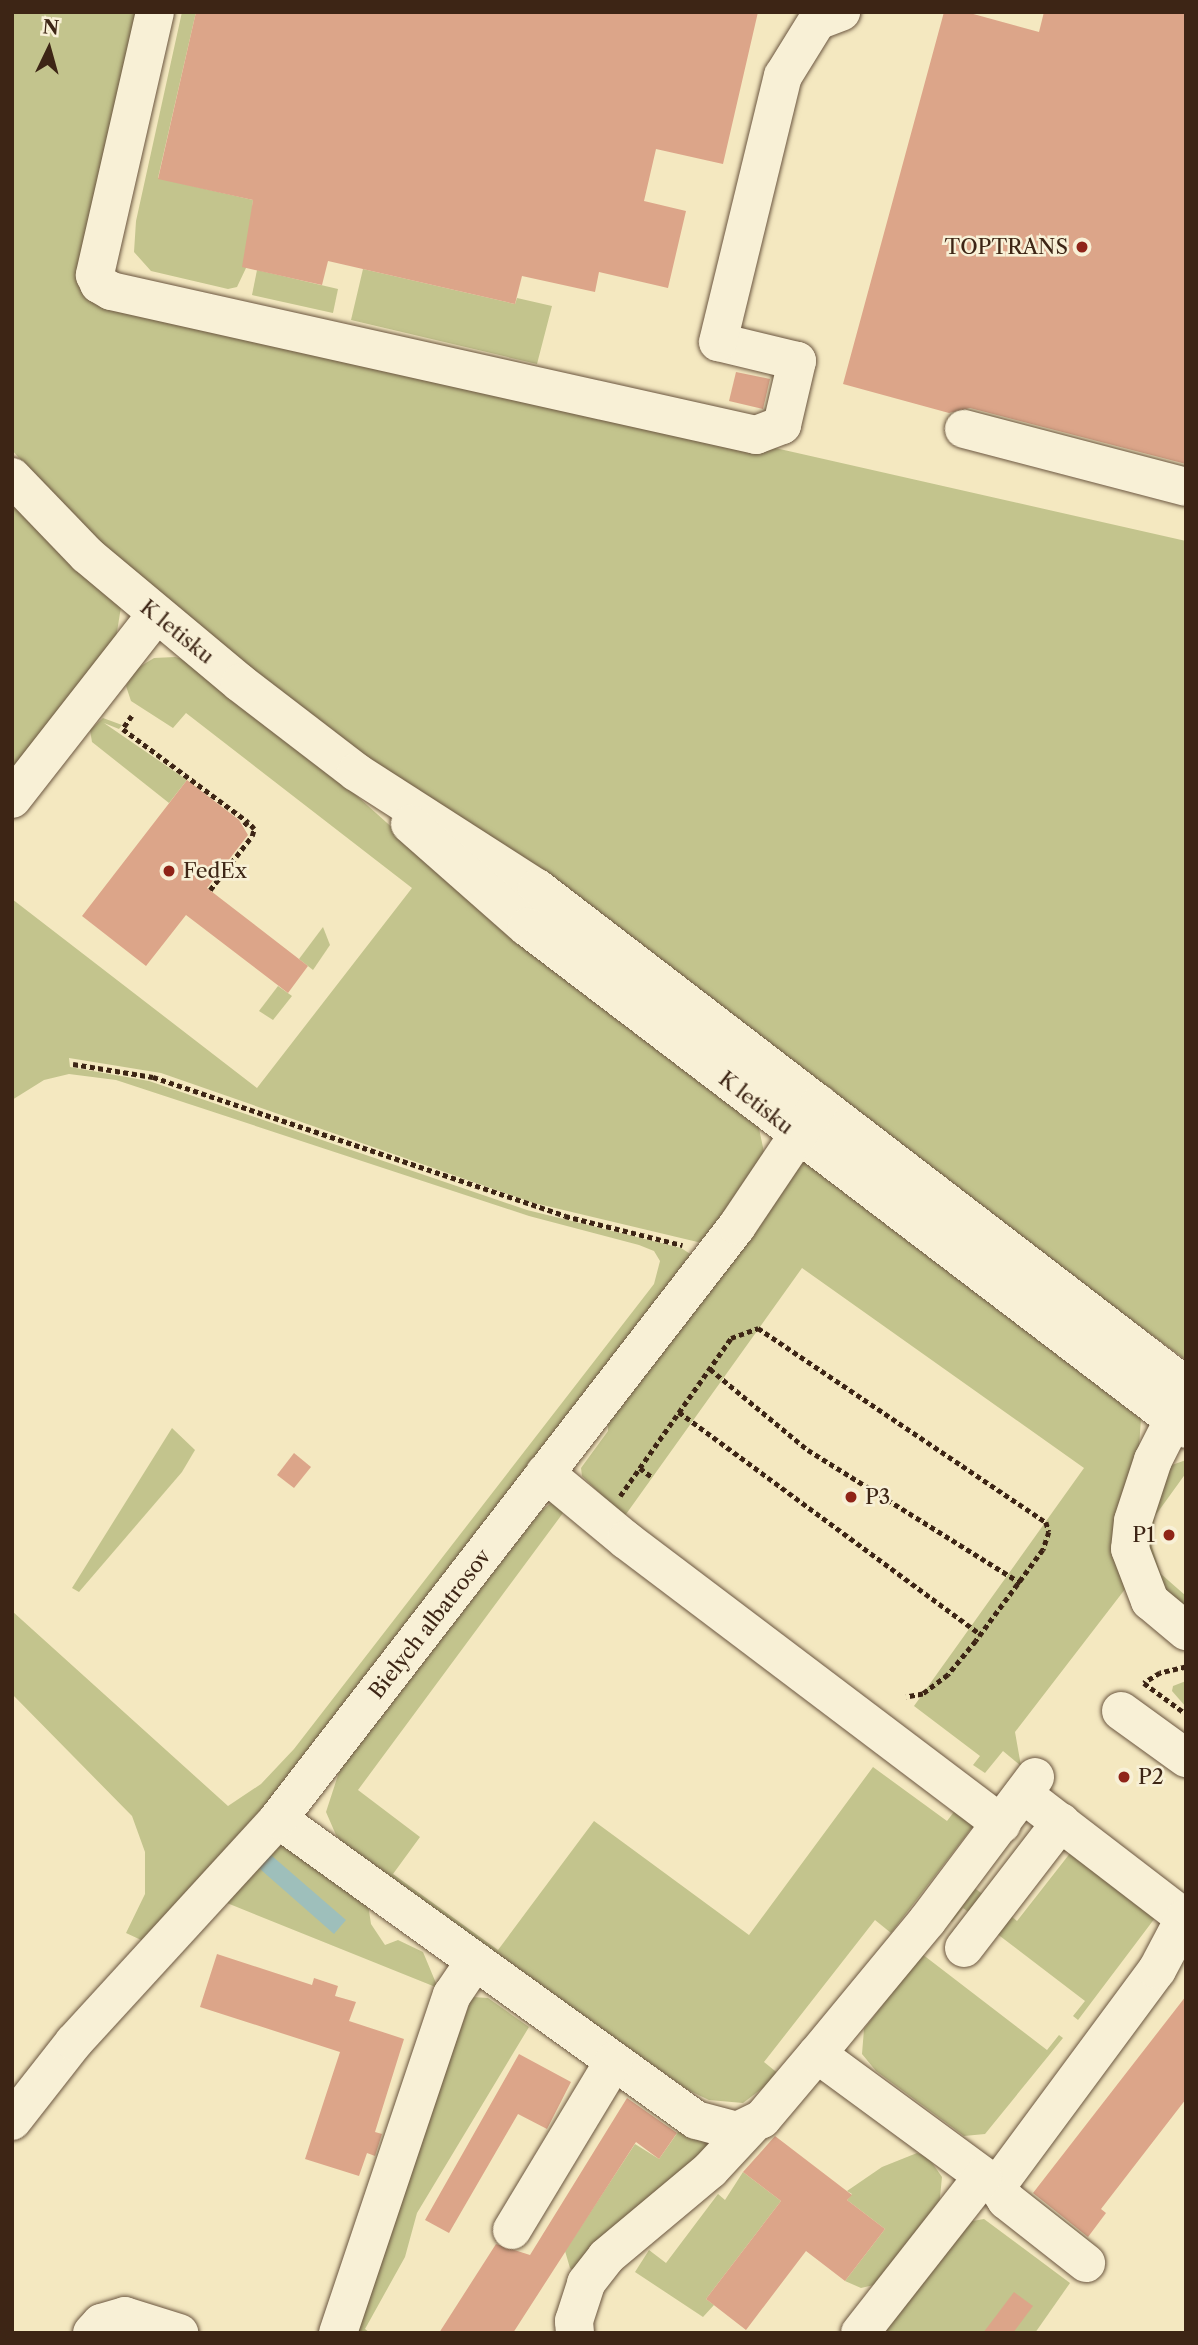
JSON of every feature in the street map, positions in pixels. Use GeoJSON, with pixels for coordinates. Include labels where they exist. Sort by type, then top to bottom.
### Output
{"type":"FeatureCollection","features":[{"type":"Feature","properties":{"kind":"street"},"geometry":{"type":"LineString","coordinates":[[155,12],[95,275],[99,284],[111,291],[757,435],[782,425],[797,361],[718,342],[783,76],[817,21],[841,12]]}},
{"type":"Feature","properties":{"kind":"street"},"geometry":{"type":"LineString","coordinates":[[964,429],[1186,487]]}},
{"type":"Feature","properties":{"kind":"street","name":"K letisku"},"geometry":{"type":"LineString","coordinates":[[12,477],[87,555],[155,616],[356,772],[537,888],[819,1104],[1182,1407]]}},
{"type":"Feature","properties":{"kind":"street"},"geometry":{"type":"LineString","coordinates":[[12,799],[155,616]]}},
{"type":"Feature","properties":{"kind":"street","name":"K letisku"},"geometry":{"type":"LineString","coordinates":[[356,772],[442,855],[527,926],[797,1134],[1182,1407]]}},
{"type":"Feature","properties":{"kind":"street","name":"Bielych albatrosov"},"geometry":{"type":"LineString","coordinates":[[12,2121],[74,2042],[278,1819],[712,1258],[776,1171],[797,1134],[819,1104]]}},
{"type":"Feature","properties":{"kind":"street"},"geometry":{"type":"LineString","coordinates":[[1175,1624],[1142,1590],[1130,1536],[1182,1407]]}},
{"type":"Feature","properties":{"kind":"street"},"geometry":{"type":"LineString","coordinates":[[545,1473],[602,1520],[1020,1798],[1062,1822],[1185,1919],[1157,1970],[990,2181],[860,2333]]}},
{"type":"Feature","properties":{"kind":"street"},"geometry":{"type":"LineString","coordinates":[[1121,1711],[1186,1758]]}},
{"type":"Feature","properties":{"kind":"street"},"geometry":{"type":"LineString","coordinates":[[575,2333],[574,2321],[586,2283],[606,2257],[710,2170],[817,2054],[1020,1798]]}},
{"type":"Feature","properties":{"kind":"street"},"geometry":{"type":"LineString","coordinates":[[278,1819],[695,2120],[725,2129],[751,2126]]}},
{"type":"Feature","properties":{"kind":"street"},"geometry":{"type":"LineString","coordinates":[[964,1948],[1062,1822]]}},
{"type":"Feature","properties":{"kind":"street"},"geometry":{"type":"LineString","coordinates":[[338,2333],[452,1995],[475,1961]]}},
{"type":"Feature","properties":{"kind":"street"},"geometry":{"type":"LineString","coordinates":[[817,2054],[990,2181],[1006,2200],[1086,2263]]}},
{"type":"Feature","properties":{"kind":"street"},"geometry":{"type":"LineString","coordinates":[[512,2230],[614,2062]]}},
{"type":"Feature","properties":{"kind":"street"},"geometry":{"type":"LineString","coordinates":[[92,2333],[100,2323],[125,2316],[179,2333]]}},
{"type":"Feature","properties":{"kind":"path"},"geometry":{"type":"LineString","coordinates":[[132,716],[123,729],[254,829],[252,836],[209,890]]}},
{"type":"Feature","properties":{"kind":"path"},"geometry":{"type":"LineString","coordinates":[[243,827],[248,822]]}},
{"type":"Feature","properties":{"kind":"path"},"geometry":{"type":"LineString","coordinates":[[74,1064],[153,1077],[565,1216],[691,1248],[712,1258]]}},
{"type":"Feature","properties":{"kind":"path"},"geometry":{"type":"LineString","coordinates":[[602,1520],[731,1338],[758,1328],[1046,1522],[1049,1532],[1043,1550],[981,1635],[948,1675],[923,1694],[906,1697]]}},
{"type":"Feature","properties":{"kind":"path"},"geometry":{"type":"LineString","coordinates":[[710,1369],[808,1450],[1021,1583]]}},
{"type":"Feature","properties":{"kind":"path"},"geometry":{"type":"LineString","coordinates":[[679,1412],[981,1635]]}},
{"type":"Feature","properties":{"kind":"path"},"geometry":{"type":"LineString","coordinates":[[640,1468],[652,1477]]}},
{"type":"Feature","properties":{"kind":"path"},"geometry":{"type":"LineString","coordinates":[[1186,1667],[1160,1673],[1144,1683],[1186,1714]]}},
{"type":"Feature","properties":{"kind":"green space"},"geometry":{"type":"Polygon","coordinates":[[[12,12],[148,12],[85,292],[1186,541],[1186,1360],[382,772],[169,609],[51,495],[12,450],[12,12]]]}},
{"type":"Feature","properties":{"kind":"green space"},"geometry":{"type":"Polygon","coordinates":[[[182,12],[196,12],[158,178],[253,200],[246,268],[237,287],[228,289],[151,271],[134,252],[136,221],[182,12]]]}},
{"type":"Feature","properties":{"kind":"green space"},"geometry":{"type":"Polygon","coordinates":[[[363,269],[515,304],[517,298],[552,306],[537,364],[351,320],[363,269]]]}},
{"type":"Feature","properties":{"kind":"green space"},"geometry":{"type":"Polygon","coordinates":[[[257,270],[338,289],[333,313],[252,295],[257,270]]]}},
{"type":"Feature","properties":{"kind":"green space"},"geometry":{"type":"Polygon","coordinates":[[[12,492],[121,607],[116,638],[12,775],[12,492]]]}},
{"type":"Feature","properties":{"kind":"green space"},"geometry":{"type":"Polygon","coordinates":[[[175,657],[187,660],[310,754],[405,839],[758,1124],[764,1152],[706,1244],[534,1203],[161,1073],[69,1058],[70,1067],[149,1081],[527,1210],[681,1248],[695,1257],[417,1627],[152,1945],[126,1933],[145,1894],[145,1852],[132,1816],[12,1694],[12,1611],[228,1806],[261,1784],[294,1749],[654,1284],[660,1261],[654,1251],[639,1245],[529,1216],[116,1080],[69,1074],[44,1080],[12,1100],[12,899],[257,1088],[412,888],[186,713],[173,728],[131,701],[126,686],[136,669],[154,658],[175,657]]]}},
{"type":"Feature","properties":{"kind":"green space"},"geometry":{"type":"Polygon","coordinates":[[[103,718],[122,725],[119,729],[104,723],[187,780],[169,803],[92,742],[90,730],[103,718]]]}},
{"type":"Feature","properties":{"kind":"green space"},"geometry":{"type":"Polygon","coordinates":[[[323,927],[330,945],[313,970],[299,959],[323,927]]]}},
{"type":"Feature","properties":{"kind":"green space"},"geometry":{"type":"Polygon","coordinates":[[[278,986],[292,996],[273,1020],[259,1011],[278,986]]]}},
{"type":"Feature","properties":{"kind":"green space"},"geometry":{"type":"Polygon","coordinates":[[[801,1155],[1141,1419],[1129,1584],[1015,1732],[1021,1766],[1003,1751],[985,1773],[973,1765],[980,1756],[914,1706],[1084,1468],[802,1268],[624,1517],[582,1476],[581,1468],[608,1431],[608,1411],[801,1155]]]}},
{"type":"Feature","properties":{"kind":"green space"},"geometry":{"type":"Polygon","coordinates":[[[172,1428],[195,1450],[182,1472],[79,1592],[72,1588],[172,1428]]]}},
{"type":"Feature","properties":{"kind":"green space"},"geometry":{"type":"Polygon","coordinates":[[[1186,1460],[1186,1473],[1155,1516],[1151,1544],[1161,1574],[1186,1596],[1186,1608],[1157,1584],[1144,1538],[1169,1466],[1186,1460]]]}},
{"type":"Feature","properties":{"kind":"green space"},"geometry":{"type":"Polygon","coordinates":[[[554,1501],[563,1513],[358,1790],[420,1837],[393,1874],[498,1950],[594,1821],[749,1935],[873,1767],[947,1821],[960,1804],[974,1825],[891,1933],[875,1920],[764,2062],[780,2075],[743,2103],[709,2100],[688,2090],[354,1855],[336,1835],[326,1812],[340,1769],[541,1511],[554,1501]]]}},
{"type":"Feature","properties":{"kind":"green space"},"geometry":{"type":"Polygon","coordinates":[[[1186,1681],[1186,1707],[1172,1691],[1173,1686],[1186,1681]]]}},
{"type":"Feature","properties":{"kind":"green space"},"geometry":{"type":"Polygon","coordinates":[[[283,1836],[368,1904],[371,1924],[385,1945],[398,1940],[423,1952],[438,1988],[227,1903],[283,1836]]]}},
{"type":"Feature","properties":{"kind":"green space"},"geometry":{"type":"Polygon","coordinates":[[[1063,1839],[1158,1914],[1078,2020],[1073,2016],[1085,2001],[992,1930],[1004,1910],[1017,1921],[1071,1852],[1049,1850],[1063,1839]]]}},
{"type":"Feature","properties":{"kind":"green space"},"geometry":{"type":"Polygon","coordinates":[[[973,1887],[992,1901],[975,1917],[963,1908],[952,1922],[948,1920],[973,1887]]]}},
{"type":"Feature","properties":{"kind":"green space"},"geometry":{"type":"Polygon","coordinates":[[[922,1954],[1047,2050],[1059,2035],[1063,2038],[985,2134],[964,2136],[876,2071],[862,2054],[864,2029],[922,1954]]]}},
{"type":"Feature","properties":{"kind":"green space"},"geometry":{"type":"Polygon","coordinates":[[[472,1997],[488,1998],[529,2027],[417,2213],[405,2257],[365,2329],[370,2333],[351,2333],[472,1997]]]}},
{"type":"Feature","properties":{"kind":"green space"},"geometry":{"type":"Polygon","coordinates":[[[690,2131],[717,2144],[575,2272],[570,2268],[565,2251],[635,2144],[659,2159],[678,2132],[690,2131]]]}},
{"type":"Feature","properties":{"kind":"green space"},"geometry":{"type":"Polygon","coordinates":[[[917,2153],[928,2157],[942,2177],[939,2207],[878,2284],[861,2288],[845,2281],[885,2229],[847,2200],[852,2194],[847,2191],[882,2167],[917,2153]]]}},
{"type":"Feature","properties":{"kind":"green space"},"geometry":{"type":"Polygon","coordinates":[[[743,2172],[781,2201],[706,2299],[714,2305],[703,2317],[635,2272],[649,2250],[666,2263],[718,2194],[725,2200],[743,2172]]]}},
{"type":"Feature","properties":{"kind":"green space"},"geometry":{"type":"Polygon","coordinates":[[[984,2219],[1070,2283],[1035,2333],[875,2333],[967,2222],[984,2219]]]}},
{"type":"Feature","properties":{"kind":"water"},"geometry":{"type":"Polygon","coordinates":[[[264,1849],[346,1920],[334,1934],[252,1862],[264,1849]]]}},
{"type":"Feature","properties":{"kind":"building"},"geometry":{"type":"Polygon","coordinates":[[[196,12],[758,12],[723,164],[656,149],[644,201],[686,211],[668,288],[599,272],[595,292],[522,276],[515,304],[328,261],[322,285],[242,267],[253,200],[158,179],[196,12]]]}},
{"type":"Feature","properties":{"kind":"building"},"geometry":{"type":"Polygon","coordinates":[[[944,12],[966,12],[1039,32],[1044,12],[1186,12],[1186,464],[970,408],[949,413],[843,384],[944,12]]]}},
{"type":"Feature","properties":{"kind":"building"},"geometry":{"type":"Polygon","coordinates":[[[736,372],[770,379],[763,409],[729,401],[736,372]]]}},
{"type":"Feature","properties":{"kind":"building","name":"FedEx"},"geometry":{"type":"Polygon","coordinates":[[[187,780],[239,820],[248,835],[207,888],[308,966],[288,993],[186,915],[146,966],[82,916],[187,780]]]}},
{"type":"Feature","properties":{"kind":"building"},"geometry":{"type":"Polygon","coordinates":[[[294,1453],[311,1467],[294,1488],[277,1475],[294,1453]]]}},
{"type":"Feature","properties":{"kind":"building"},"geometry":{"type":"Polygon","coordinates":[[[217,1954],[312,1985],[314,1978],[338,1986],[335,1996],[356,2002],[349,2021],[404,2039],[375,2132],[382,2134],[375,2156],[367,2153],[359,2176],[305,2159],[340,2052],[200,2007],[217,1954]]]}},
{"type":"Feature","properties":{"kind":"building"},"geometry":{"type":"Polygon","coordinates":[[[1186,1996],[1186,2099],[1101,2209],[1106,2213],[1088,2237],[1033,2193],[1186,1996]]]}},
{"type":"Feature","properties":{"kind":"building"},"geometry":{"type":"Polygon","coordinates":[[[519,2054],[571,2082],[547,2129],[518,2114],[449,2233],[425,2220],[519,2054]]]}},
{"type":"Feature","properties":{"kind":"building"},"geometry":{"type":"Polygon","coordinates":[[[627,2098],[677,2133],[659,2159],[636,2142],[513,2333],[439,2333],[496,2244],[530,2255],[627,2098]]]}},
{"type":"Feature","properties":{"kind":"building"},"geometry":{"type":"Polygon","coordinates":[[[775,2136],[852,2195],[847,2200],[885,2229],[845,2281],[806,2251],[746,2330],[706,2299],[781,2201],[743,2172],[775,2136]]]}},
{"type":"Feature","properties":{"kind":"building"},"geometry":{"type":"Polygon","coordinates":[[[1014,2292],[1033,2306],[1013,2333],[983,2333],[1014,2292]]]}},
{"type":"Feature","properties":{"kind":"place","name":"TOPTRANS"},"geometry":{"type":"Point","coordinates":[1082,247]}},
{"type":"Feature","properties":{"kind":"place","name":"FedEx"},"geometry":{"type":"Point","coordinates":[169,871]}},
{"type":"Feature","properties":{"kind":"place","name":"P3"},"geometry":{"type":"Point","coordinates":[851,1497]}},
{"type":"Feature","properties":{"kind":"place","name":"P1"},"geometry":{"type":"Point","coordinates":[1169,1535]}},
{"type":"Feature","properties":{"kind":"place","name":"P2"},"geometry":{"type":"Point","coordinates":[1124,1777]}}]}
